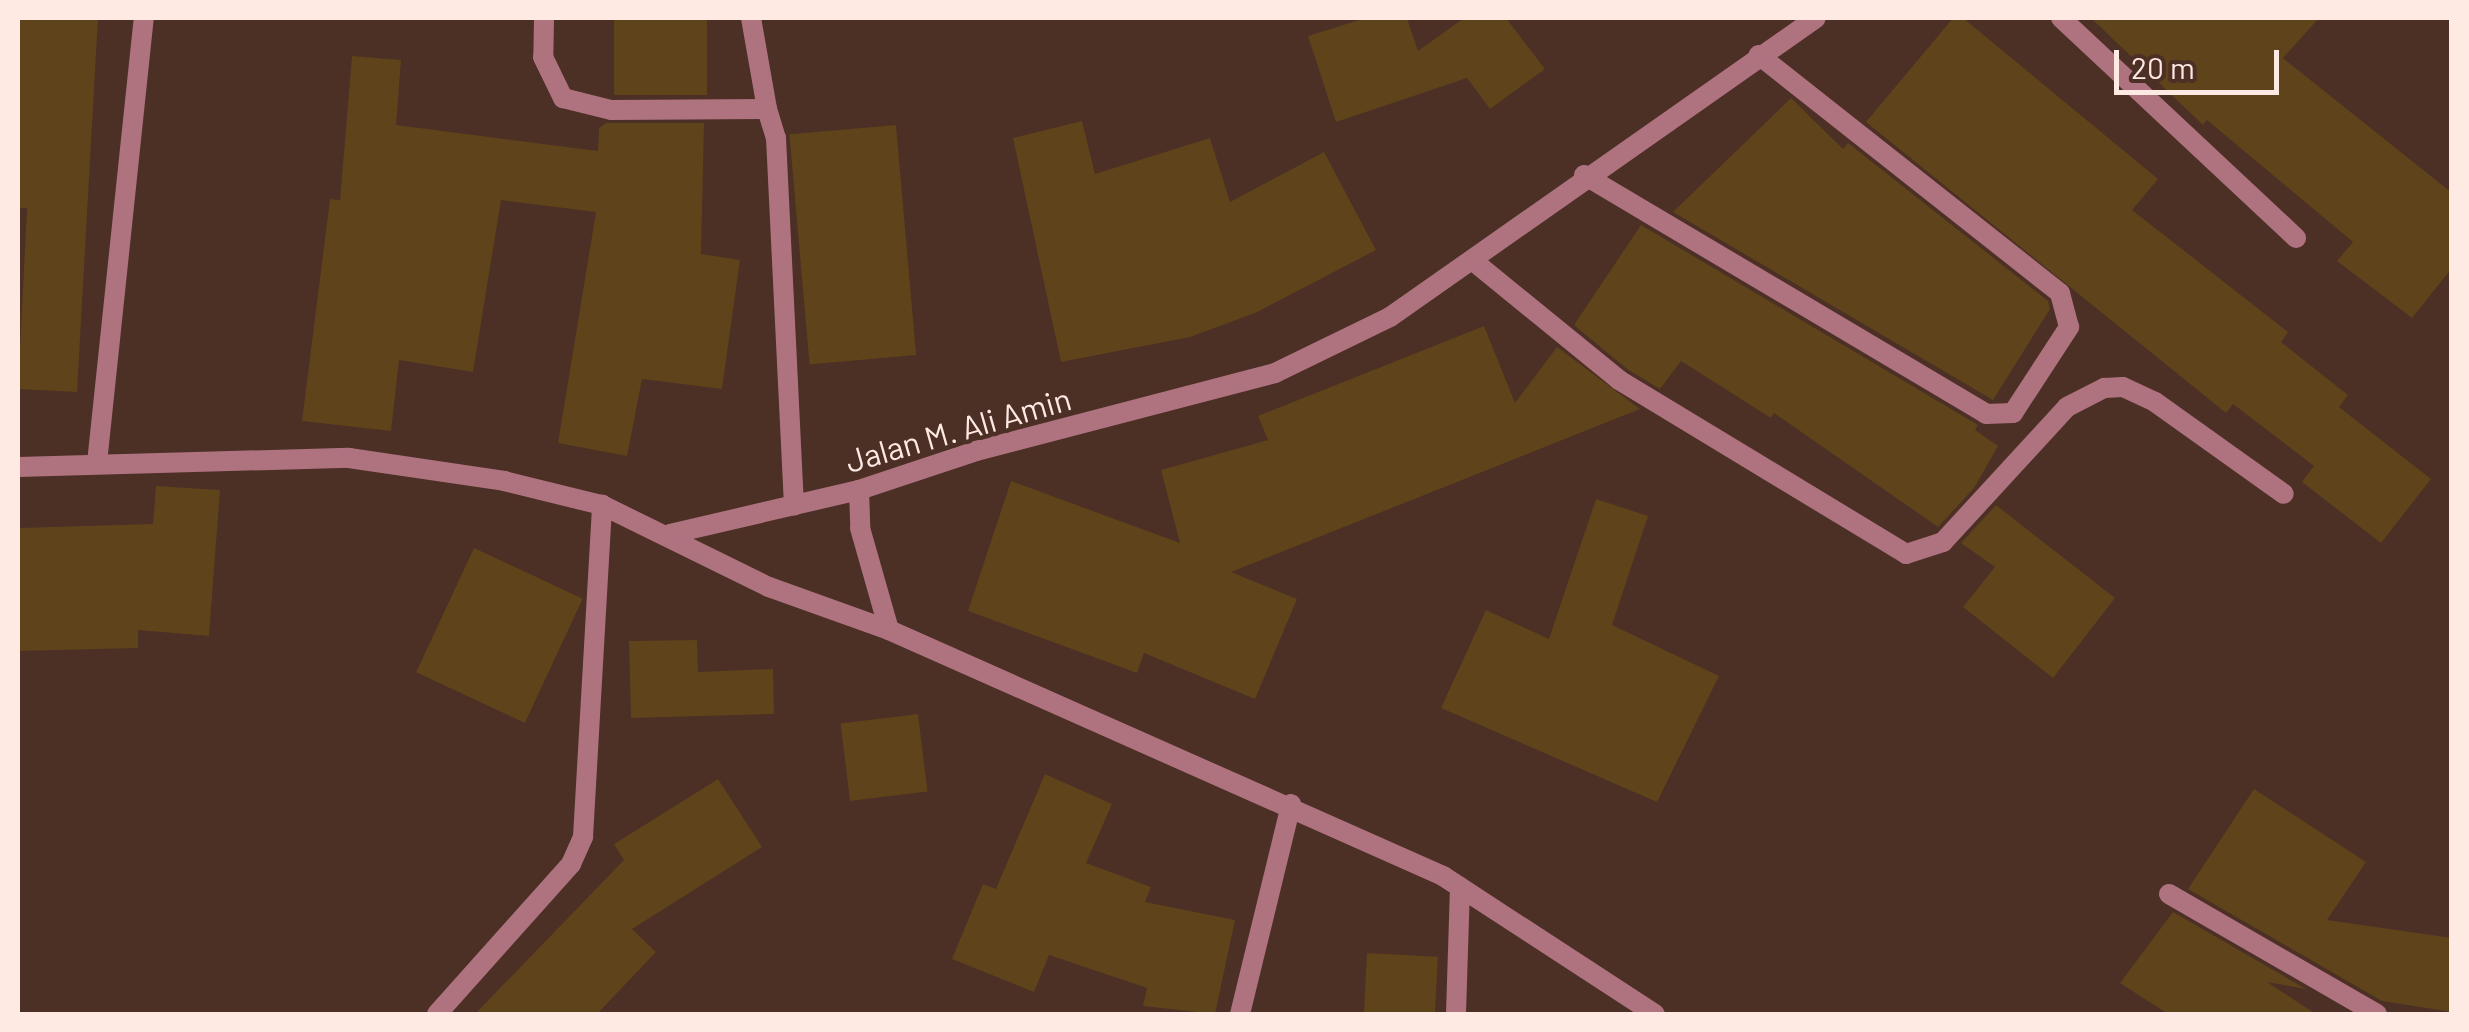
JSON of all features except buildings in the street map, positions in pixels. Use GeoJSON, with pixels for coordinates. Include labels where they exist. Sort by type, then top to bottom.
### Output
{"type":"FeatureCollection","features":[{"type":"Feature","properties":{"kind":"street"},"geometry":{"type":"LineString","coordinates":[[96,463],[144,18]]}},
{"type":"Feature","properties":{"kind":"street"},"geometry":{"type":"LineString","coordinates":[[544,18],[542,57],[563,98],[611,110],[767,109]]}},
{"type":"Feature","properties":{"kind":"street"},"geometry":{"type":"LineString","coordinates":[[751,18],[776,138],[794,506]]}},
{"type":"Feature","properties":{"kind":"street","name":"Jalan M. Ali Amin"},"geometry":{"type":"LineString","coordinates":[[670,534],[859,490],[976,451],[1275,373],[1390,317],[1584,175],[1816,18]]}},
{"type":"Feature","properties":{"kind":"street"},"geometry":{"type":"LineString","coordinates":[[2061,18],[2296,238]]}},
{"type":"Feature","properties":{"kind":"street"},"geometry":{"type":"LineString","coordinates":[[1584,175],[1986,414],[2014,413],[2069,327],[2060,293],[1758,54]]}},
{"type":"Feature","properties":{"kind":"street"},"geometry":{"type":"LineString","coordinates":[[1472,260],[1618,380],[1906,554],[1943,542],[2067,407],[2104,388],[2123,387],[2154,402],[2284,494]]}},
{"type":"Feature","properties":{"kind":"street"},"geometry":{"type":"LineString","coordinates":[[18,468],[349,458],[504,480],[602,505],[670,534],[768,587],[889,630],[1291,804],[1460,887],[1656,1014]]}},
{"type":"Feature","properties":{"kind":"street"},"geometry":{"type":"LineString","coordinates":[[859,490],[860,528],[889,630]]}},
{"type":"Feature","properties":{"kind":"street"},"geometry":{"type":"LineString","coordinates":[[438,1014],[570,864],[583,837],[602,505]]}},
{"type":"Feature","properties":{"kind":"street"},"geometry":{"type":"LineString","coordinates":[[1240,1014],[1291,804]]}},
{"type":"Feature","properties":{"kind":"street"},"geometry":{"type":"LineString","coordinates":[[1456,1014],[1460,887]]}},
{"type":"Feature","properties":{"kind":"street"},"geometry":{"type":"LineString","coordinates":[[2169,894],[2377,1014]]}}]}
